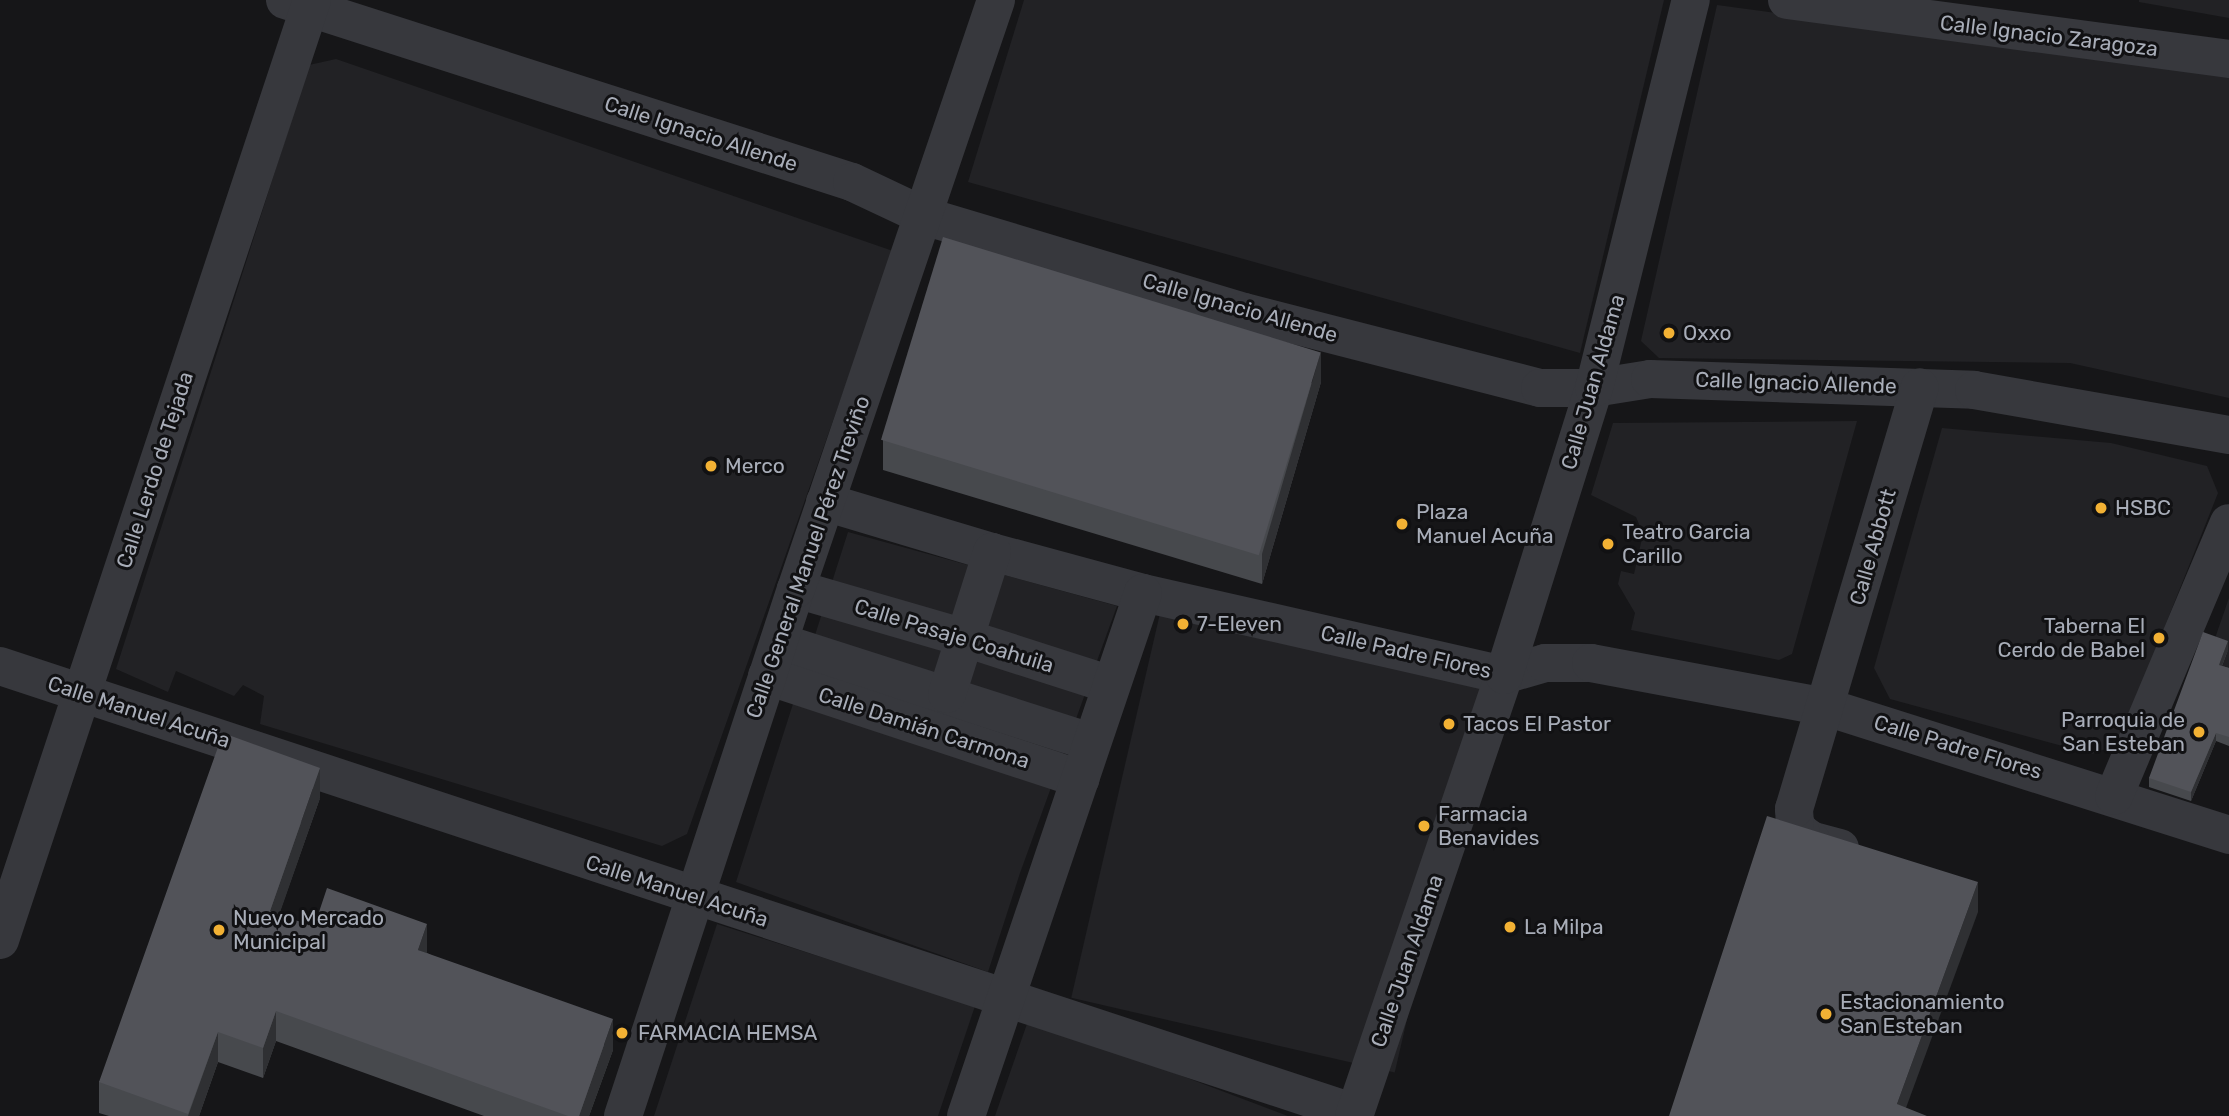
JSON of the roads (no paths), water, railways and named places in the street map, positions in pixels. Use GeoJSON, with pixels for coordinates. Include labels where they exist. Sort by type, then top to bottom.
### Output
{"type":"FeatureCollection","features":[{"type":"Feature","properties":{"kind":"street","name":"Calle General Manuel Pérez Treviño"},"geometry":{"type":"LineString","coordinates":[[623,1116],[825,502],[996,0]]}},
{"type":"Feature","properties":{"kind":"street","name":"Calle Juan Aldama"},"geometry":{"type":"LineString","coordinates":[[1355,1114],[1504,675],[1594,388],[1691,0]]}},
{"type":"Feature","properties":{"kind":"street","name":"Calle Ignacio Zaragoza"},"geometry":{"type":"LineString","coordinates":[[1787,0],[2229,60]]}},
{"type":"Feature","properties":{"kind":"street","name":"Calle Ignacio Allende"},"geometry":{"type":"LineString","coordinates":[[302,3],[852,182],[924,216],[1244,312],[1540,388],[1594,388],[1650,379],[1974,390],[2033,398],[2229,435]]}},
{"type":"Feature","properties":{"kind":"street","name":"Calle Lerdo de Tejada"},"geometry":{"type":"LineString","coordinates":[[0,940],[302,3]]}},
{"type":"Feature","properties":{"kind":"street","name":"Calle Abbott"},"geometry":{"type":"LineString","coordinates":[[1875,858],[1811,840],[1801,833],[1795,824],[1794,809],[1920,387]]}},
{"type":"Feature","properties":{"kind":"street","name":"Calle Padre Flores"},"geometry":{"type":"LineString","coordinates":[[825,502],[992,552],[1143,593],[1504,675],[1545,663],[1591,663],[1826,707],[2114,796],[2229,835]]}},
{"type":"Feature","properties":{"kind":"street"},"geometry":{"type":"LineString","coordinates":[[2114,796],[2229,523]]}},
{"type":"Feature","properties":{"kind":"street"},"geometry":{"type":"LineString","coordinates":[[947,694],[992,552]]}},
{"type":"Feature","properties":{"kind":"street","name":"Calle Pasaje Coahuila"},"geometry":{"type":"LineString","coordinates":[[796,589],[965,638],[1111,685]]}},
{"type":"Feature","properties":{"kind":"street"},"geometry":{"type":"LineString","coordinates":[[966,1116],[1143,593]]}},
{"type":"Feature","properties":{"kind":"street"},"geometry":{"type":"LineString","coordinates":[[773,659],[947,694],[1091,742]]}},
{"type":"Feature","properties":{"kind":"street","name":"Calle Damián Carmona"},"geometry":{"type":"LineString","coordinates":[[773,659],[1080,779]]}},
{"type":"Feature","properties":{"kind":"street","name":"Calle Manuel Acuña"},"geometry":{"type":"LineString","coordinates":[[0,666],[1355,1114]]}},
{"type":"Feature","properties":{"kind":"place","name":"Oxxo"},"geometry":{"type":"Point","coordinates":[1669,333]}},
{"type":"Feature","properties":{"kind":"place","name":"Merco"},"geometry":{"type":"Point","coordinates":[711,466]}},
{"type":"Feature","properties":{"kind":"place","name":"HSBC"},"geometry":{"type":"Point","coordinates":[2101,508]}},
{"type":"Feature","properties":{"kind":"place","name":"Plaza Manuel Acuña"},"geometry":{"type":"Point","coordinates":[1402,524]}},
{"type":"Feature","properties":{"kind":"place","name":"Teatro Garcia Carillo"},"geometry":{"type":"Point","coordinates":[1608,544]}},
{"type":"Feature","properties":{"kind":"place","name":"7-Eleven"},"geometry":{"type":"Point","coordinates":[1183,624]}},
{"type":"Feature","properties":{"kind":"place","name":"Taberna El Cerdo de Babel"},"geometry":{"type":"Point","coordinates":[2159,638]}},
{"type":"Feature","properties":{"kind":"place","name":"Tacos El Pastor"},"geometry":{"type":"Point","coordinates":[1449,724]}},
{"type":"Feature","properties":{"kind":"place","name":"Parroquia de San Esteban"},"geometry":{"type":"Point","coordinates":[2199,732]}},
{"type":"Feature","properties":{"kind":"place","name":"Farmacia Benavides"},"geometry":{"type":"Point","coordinates":[1424,826]}},
{"type":"Feature","properties":{"kind":"place","name":"La Milpa"},"geometry":{"type":"Point","coordinates":[1510,927]}},
{"type":"Feature","properties":{"kind":"place","name":"Nuevo Mercado Municipal"},"geometry":{"type":"Point","coordinates":[219,930]}},
{"type":"Feature","properties":{"kind":"place","name":"Estacionamiento San Esteban"},"geometry":{"type":"Point","coordinates":[1826,1014]}},
{"type":"Feature","properties":{"kind":"place","name":"FARMACIA HEMSA"},"geometry":{"type":"Point","coordinates":[622,1033]}}]}
